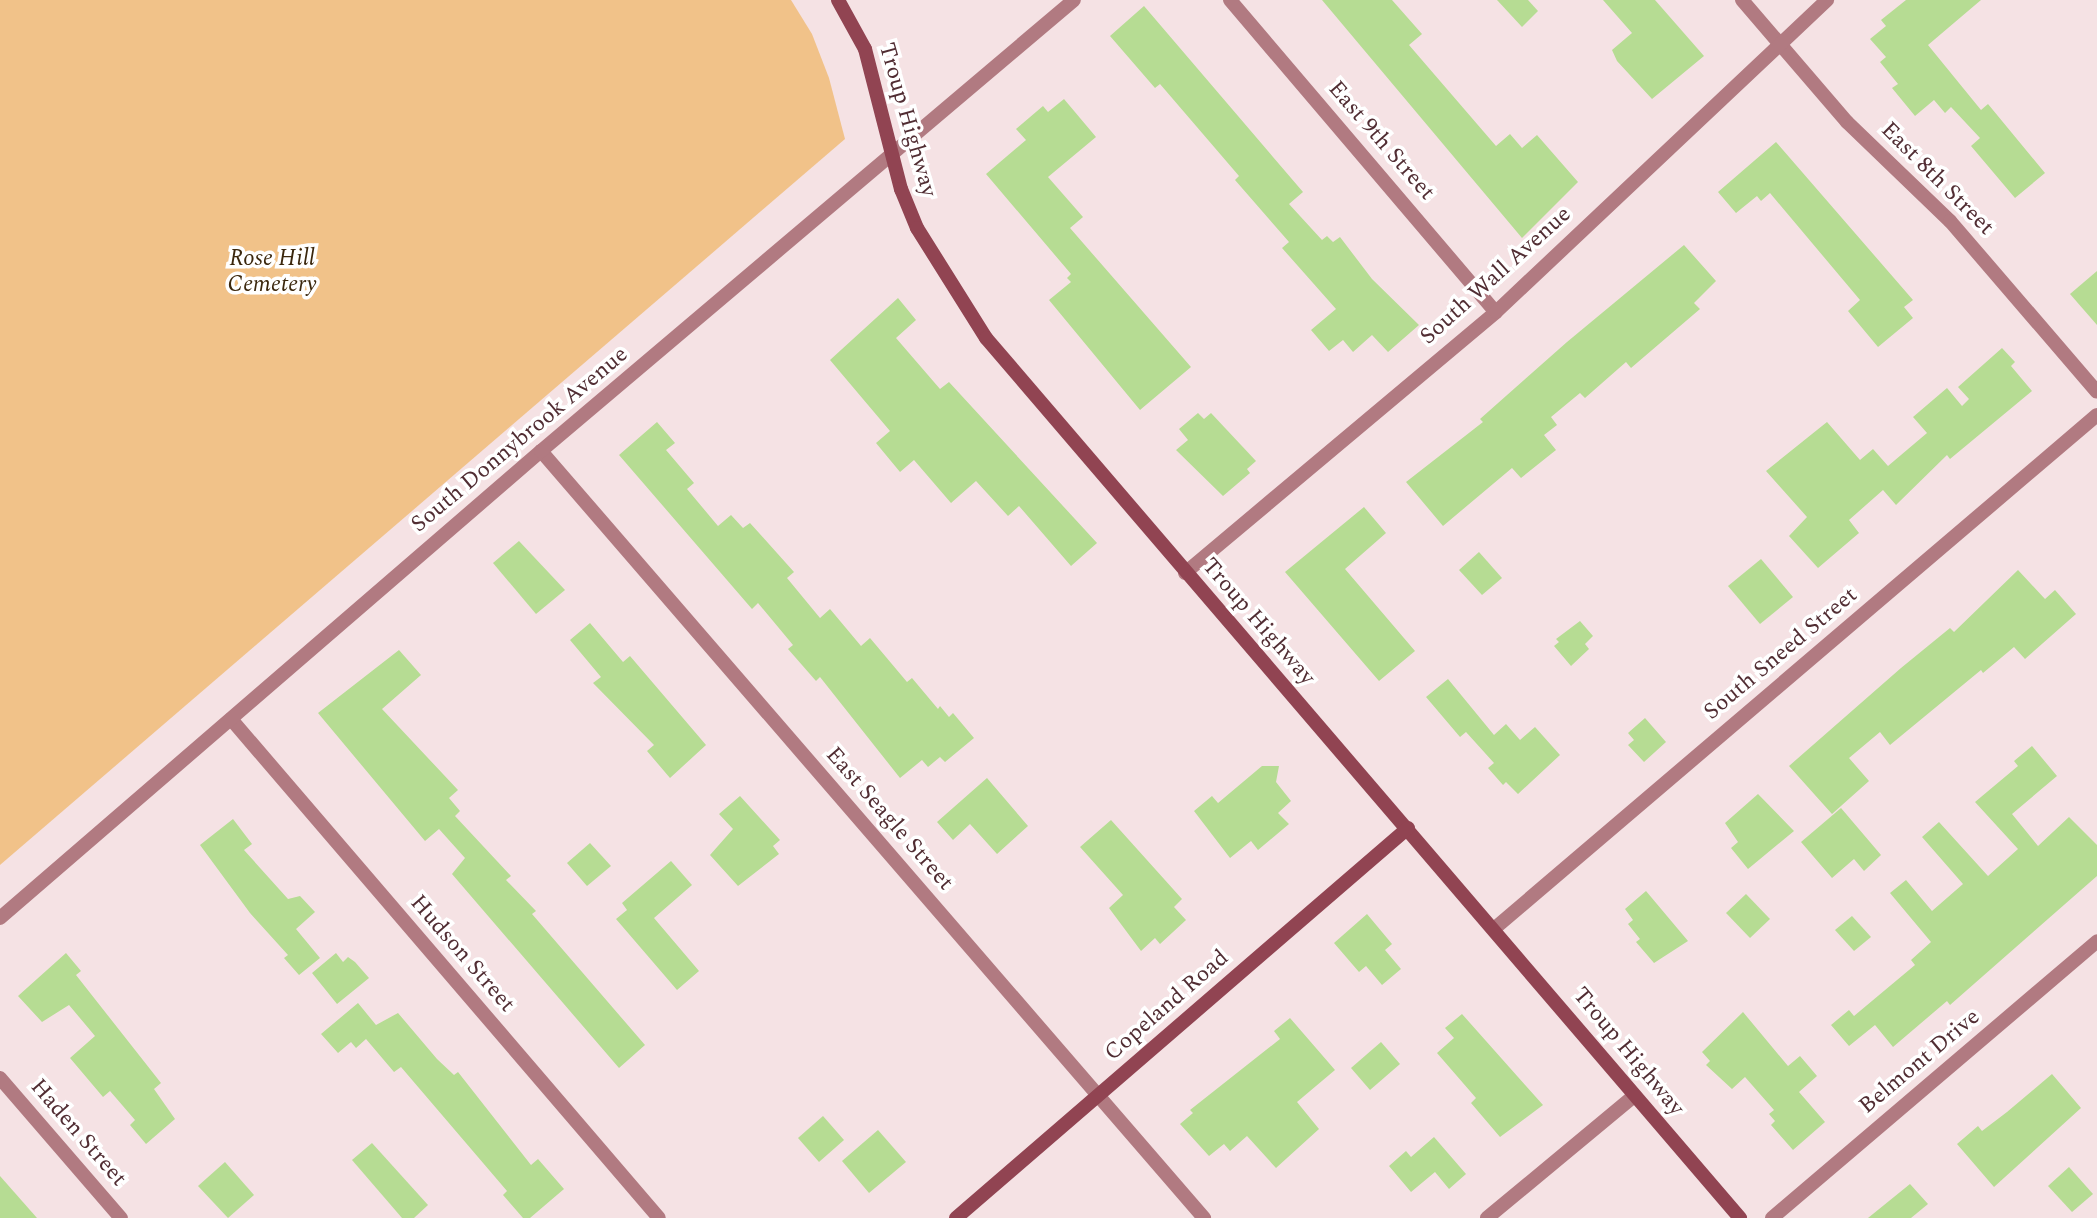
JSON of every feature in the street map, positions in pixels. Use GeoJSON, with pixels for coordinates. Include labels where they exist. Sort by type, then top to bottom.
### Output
{"type":"FeatureCollection","features":[{"type":"Feature","properties":{"kind":"main road","name":"Troup Highway"},"geometry":{"type":"LineString","coordinates":[[838,0],[865,48],[901,189],[917,228],[945,279],[986,338],[1185,573],[1495,928],[1634,1096],[1740,1218]]}},
{"type":"Feature","properties":{"kind":"main road","name":"Copeland Road"},"geometry":{"type":"LineString","coordinates":[[956,1218],[1408,828]]}},
{"type":"Feature","properties":{"kind":"street","name":"South Donnybrook Avenue"},"geometry":{"type":"LineString","coordinates":[[0,918],[541,451],[1074,0]]}},
{"type":"Feature","properties":{"kind":"street","name":"East 9th Street"},"geometry":{"type":"LineString","coordinates":[[1230,0],[1496,312]]}},
{"type":"Feature","properties":{"kind":"street","name":"East 8th Street"},"geometry":{"type":"LineString","coordinates":[[1742,0],[1847,122],[1950,220],[2097,392]]}},
{"type":"Feature","properties":{"kind":"street","name":"South Wall Avenue"},"geometry":{"type":"LineString","coordinates":[[1185,573],[1496,312],[1778,41],[1827,0]]}},
{"type":"Feature","properties":{"kind":"street","name":"South Sneed Street"},"geometry":{"type":"LineString","coordinates":[[1495,928],[2097,415]]}},
{"type":"Feature","properties":{"kind":"street","name":"East Seagle Street"},"geometry":{"type":"LineString","coordinates":[[541,451],[1204,1218]]}},
{"type":"Feature","properties":{"kind":"street","name":"Hudson Street"},"geometry":{"type":"LineString","coordinates":[[231,719],[659,1218]]}},
{"type":"Feature","properties":{"kind":"street","name":"Belmont Drive"},"geometry":{"type":"LineString","coordinates":[[1772,1218],[2097,941]]}},
{"type":"Feature","properties":{"kind":"street","name":"Haden Street"},"geometry":{"type":"LineString","coordinates":[[0,1078],[121,1218]]}},
{"type":"Feature","properties":{"kind":"street"},"geometry":{"type":"LineString","coordinates":[[1487,1218],[1634,1096]]}},
{"type":"Feature","properties":{"kind":"green space","name":"Rose Hill Cemetery"},"geometry":{"type":"Polygon","coordinates":[[[0,0],[791,0],[812,34],[829,78],[845,139],[0,865],[0,0]]]}},
{"type":"Feature","properties":{"kind":"building"},"geometry":{"type":"Polygon","coordinates":[[[1322,0],[1392,0],[1422,34],[1409,45],[1496,146],[1510,134],[1522,148],[1537,135],[1578,182],[1522,238],[1322,0]]]}},
{"type":"Feature","properties":{"kind":"building"},"geometry":{"type":"Polygon","coordinates":[[[1497,0],[1528,0],[1538,11],[1522,27],[1497,0]]]}},
{"type":"Feature","properties":{"kind":"building"},"geometry":{"type":"Polygon","coordinates":[[[1603,0],[1655,0],[1704,56],[1652,99],[1617,61],[1612,50],[1632,33],[1603,0]]]}},
{"type":"Feature","properties":{"kind":"building"},"geometry":{"type":"Polygon","coordinates":[[[1906,0],[1981,0],[1928,45],[1981,110],[1988,104],[2045,173],[2015,198],[1971,146],[1980,138],[1951,107],[1945,113],[1934,100],[1915,116],[1892,88],[1898,84],[1880,62],[1886,57],[1870,39],[1886,26],[1881,20],[1906,0]]]}},
{"type":"Feature","properties":{"kind":"building"},"geometry":{"type":"Polygon","coordinates":[[[1144,6],[1303,192],[1289,204],[1322,240],[1327,236],[1333,242],[1340,237],[1372,279],[1419,325],[1388,352],[1372,335],[1353,352],[1343,340],[1329,351],[1311,330],[1336,309],[1282,248],[1289,242],[1235,180],[1239,176],[1160,84],[1155,88],[1110,36],[1144,6]]]}},
{"type":"Feature","properties":{"kind":"building"},"geometry":{"type":"Polygon","coordinates":[[[1064,99],[1096,137],[1048,177],[1083,217],[1070,228],[1191,367],[1140,410],[1049,300],[1071,282],[1067,278],[1071,274],[986,174],[1026,140],[1016,129],[1043,106],[1048,112],[1064,99]]]}},
{"type":"Feature","properties":{"kind":"building"},"geometry":{"type":"Polygon","coordinates":[[[1776,142],[1913,300],[1904,307],[1913,318],[1878,347],[1848,311],[1860,300],[1770,193],[1761,201],[1757,196],[1736,213],[1718,192],[1776,142]]]}},
{"type":"Feature","properties":{"kind":"building"},"geometry":{"type":"Polygon","coordinates":[[[1684,245],[1716,281],[1694,303],[1700,309],[1631,368],[1626,362],[1585,398],[1580,393],[1551,417],[1557,425],[1544,435],[1556,450],[1521,478],[1512,468],[1443,526],[1406,482],[1483,422],[1480,419],[1567,342],[1684,245]]]}},
{"type":"Feature","properties":{"kind":"building"},"geometry":{"type":"Polygon","coordinates":[[[2097,271],[2097,325],[2070,294],[2097,271]]]}},
{"type":"Feature","properties":{"kind":"building"},"geometry":{"type":"Polygon","coordinates":[[[898,298],[916,320],[896,338],[940,389],[949,382],[1097,543],[1071,566],[1019,506],[1008,516],[976,481],[951,503],[914,460],[900,472],[876,443],[890,431],[830,360],[898,298]]]}},
{"type":"Feature","properties":{"kind":"building"},"geometry":{"type":"Polygon","coordinates":[[[2002,348],[2015,362],[2011,366],[2032,391],[1950,459],[1947,455],[1896,505],[1883,490],[1849,520],[1859,533],[1818,568],[1789,536],[1807,517],[1766,471],[1827,422],[1860,460],[1873,449],[1888,466],[1927,433],[1913,417],[1947,388],[1962,406],[1969,399],[1958,387],[2002,348]]]}},
{"type":"Feature","properties":{"kind":"building"},"geometry":{"type":"Polygon","coordinates":[[[1198,413],[1204,419],[1211,413],[1256,461],[1247,469],[1250,473],[1223,496],[1176,450],[1188,440],[1179,429],[1198,413]]]}},
{"type":"Feature","properties":{"kind":"building"},"geometry":{"type":"Polygon","coordinates":[[[657,422],[675,443],[666,450],[694,483],[687,489],[718,526],[731,515],[743,528],[750,523],[794,572],[787,578],[820,618],[830,609],[861,646],[870,638],[907,682],[912,678],[938,709],[940,706],[949,717],[953,713],[974,738],[945,762],[940,757],[928,767],[922,760],[900,778],[820,677],[816,681],[788,649],[793,645],[758,603],[752,609],[619,455],[657,422]]]}},
{"type":"Feature","properties":{"kind":"building"},"geometry":{"type":"Polygon","coordinates":[[[1364,507],[1386,533],[1345,569],[1415,651],[1379,681],[1285,572],[1364,507]]]}},
{"type":"Feature","properties":{"kind":"building"},"geometry":{"type":"Polygon","coordinates":[[[519,541],[565,590],[536,614],[493,563],[519,541]]]}},
{"type":"Feature","properties":{"kind":"building"},"geometry":{"type":"Polygon","coordinates":[[[1479,552],[1502,578],[1482,595],[1459,570],[1479,552]]]}},
{"type":"Feature","properties":{"kind":"building"},"geometry":{"type":"Polygon","coordinates":[[[1761,559],[1793,597],[1760,624],[1728,586],[1761,559]]]}},
{"type":"Feature","properties":{"kind":"building"},"geometry":{"type":"Polygon","coordinates":[[[2018,570],[2045,599],[2055,590],[2076,614],[2025,659],[2014,647],[1983,673],[1981,670],[1890,745],[1880,732],[1849,758],[1869,781],[1832,814],[1789,766],[1950,628],[1954,632],[2018,570]]]}},
{"type":"Feature","properties":{"kind":"building"},"geometry":{"type":"Polygon","coordinates":[[[1580,621],[1593,636],[1585,644],[1589,649],[1571,666],[1554,646],[1559,642],[1556,639],[1580,621]]]}},
{"type":"Feature","properties":{"kind":"building"},"geometry":{"type":"Polygon","coordinates":[[[590,623],[623,662],[630,656],[706,745],[670,778],[647,751],[654,745],[593,683],[601,677],[570,640],[590,623]]]}},
{"type":"Feature","properties":{"kind":"building"},"geometry":{"type":"Polygon","coordinates":[[[399,650],[421,675],[382,709],[458,790],[449,798],[460,811],[455,816],[511,876],[506,880],[536,911],[532,914],[645,1045],[619,1068],[452,874],[465,858],[439,829],[425,841],[318,713],[399,650]]]}},
{"type":"Feature","properties":{"kind":"building"},"geometry":{"type":"Polygon","coordinates":[[[1448,679],[1494,735],[1506,724],[1520,740],[1535,727],[1560,755],[1518,794],[1506,782],[1503,785],[1488,768],[1494,763],[1466,732],[1460,737],[1426,697],[1448,679]]]}},
{"type":"Feature","properties":{"kind":"building"},"geometry":{"type":"Polygon","coordinates":[[[1645,718],[1666,742],[1644,762],[1628,745],[1634,740],[1628,733],[1645,718]]]}},
{"type":"Feature","properties":{"kind":"building"},"geometry":{"type":"Polygon","coordinates":[[[2032,746],[2057,776],[2012,814],[2038,846],[2069,817],[2097,845],[2097,876],[1950,1005],[1947,1001],[1893,1047],[1875,1025],[1849,1046],[1831,1025],[1849,1010],[1854,1016],[1915,965],[1911,960],[1931,942],[1890,893],[1906,880],[1932,911],[1963,884],[1922,837],[1939,822],[1988,876],[2018,849],[1975,802],[2018,766],[2014,761],[2032,746]]]}},
{"type":"Feature","properties":{"kind":"building"},"geometry":{"type":"Polygon","coordinates":[[[1262,766],[1279,766],[1276,782],[1291,801],[1278,813],[1289,824],[1258,850],[1251,841],[1230,858],[1194,811],[1212,796],[1218,803],[1262,766]]]}},
{"type":"Feature","properties":{"kind":"building"},"geometry":{"type":"Polygon","coordinates":[[[987,778],[1028,826],[997,854],[970,824],[953,840],[937,822],[987,778]]]}},
{"type":"Feature","properties":{"kind":"building"},"geometry":{"type":"Polygon","coordinates":[[[1758,794],[1794,831],[1748,869],[1731,848],[1738,842],[1725,823],[1758,794]]]}},
{"type":"Feature","properties":{"kind":"building"},"geometry":{"type":"Polygon","coordinates":[[[740,796],[780,840],[773,846],[779,854],[738,886],[710,855],[733,829],[719,814],[740,796]]]}},
{"type":"Feature","properties":{"kind":"building"},"geometry":{"type":"Polygon","coordinates":[[[1841,808],[1881,855],[1864,871],[1854,859],[1832,878],[1801,842],[1841,808]]]}},
{"type":"Feature","properties":{"kind":"building"},"geometry":{"type":"Polygon","coordinates":[[[233,819],[252,844],[244,850],[288,899],[300,896],[315,912],[296,929],[320,958],[299,975],[284,958],[288,955],[250,913],[200,845],[233,819]]]}},
{"type":"Feature","properties":{"kind":"building"},"geometry":{"type":"Polygon","coordinates":[[[1111,820],[1182,899],[1174,907],[1186,920],[1160,944],[1155,938],[1141,951],[1109,908],[1123,895],[1080,847],[1111,820]]]}},
{"type":"Feature","properties":{"kind":"building"},"geometry":{"type":"Polygon","coordinates":[[[590,843],[611,866],[587,886],[567,863],[590,843]]]}},
{"type":"Feature","properties":{"kind":"building"},"geometry":{"type":"Polygon","coordinates":[[[671,861],[692,885],[654,918],[699,971],[677,990],[616,919],[627,910],[622,903],[671,861]]]}},
{"type":"Feature","properties":{"kind":"building"},"geometry":{"type":"Polygon","coordinates":[[[1646,891],[1688,941],[1654,963],[1636,942],[1640,939],[1628,924],[1633,920],[1625,909],[1646,891]]]}},
{"type":"Feature","properties":{"kind":"building"},"geometry":{"type":"Polygon","coordinates":[[[1746,894],[1770,919],[1750,938],[1726,913],[1746,894]]]}},
{"type":"Feature","properties":{"kind":"building"},"geometry":{"type":"Polygon","coordinates":[[[1367,914],[1392,944],[1385,950],[1401,969],[1382,985],[1366,966],[1359,972],[1334,943],[1367,914]]]}},
{"type":"Feature","properties":{"kind":"building"},"geometry":{"type":"Polygon","coordinates":[[[1852,916],[1871,937],[1854,951],[1835,930],[1852,916]]]}},
{"type":"Feature","properties":{"kind":"building"},"geometry":{"type":"Polygon","coordinates":[[[66,953],[81,971],[76,975],[161,1083],[154,1089],[175,1119],[146,1144],[130,1125],[135,1120],[110,1091],[103,1097],[70,1058],[95,1036],[69,1005],[42,1022],[18,996],[66,953]]]}},
{"type":"Feature","properties":{"kind":"building"},"geometry":{"type":"Polygon","coordinates":[[[336,953],[343,962],[348,957],[355,962],[369,978],[337,1004],[312,973],[336,953]]]}},
{"type":"Feature","properties":{"kind":"building"},"geometry":{"type":"Polygon","coordinates":[[[358,1003],[376,1025],[398,1013],[437,1059],[454,1075],[458,1072],[531,1165],[538,1159],[564,1189],[530,1218],[523,1218],[503,1195],[507,1191],[401,1067],[394,1072],[366,1039],[356,1048],[351,1042],[338,1053],[321,1034],[358,1003]]]}},
{"type":"Feature","properties":{"kind":"building"},"geometry":{"type":"Polygon","coordinates":[[[1743,1012],[1788,1066],[1800,1056],[1817,1076],[1799,1092],[1825,1122],[1793,1150],[1771,1125],[1775,1121],[1769,1114],[1774,1110],[1745,1077],[1732,1089],[1706,1065],[1710,1061],[1702,1052],[1743,1012]]]}},
{"type":"Feature","properties":{"kind":"building"},"geometry":{"type":"Polygon","coordinates":[[[1462,1014],[1543,1105],[1500,1137],[1471,1103],[1476,1098],[1437,1053],[1454,1038],[1445,1028],[1462,1014]]]}},
{"type":"Feature","properties":{"kind":"building"},"geometry":{"type":"Polygon","coordinates":[[[1290,1018],[1335,1070],[1297,1102],[1319,1129],[1276,1168],[1247,1136],[1230,1151],[1224,1144],[1209,1156],[1180,1124],[1193,1113],[1190,1110],[1280,1039],[1274,1031],[1290,1018]]]}},
{"type":"Feature","properties":{"kind":"building"},"geometry":{"type":"Polygon","coordinates":[[[1381,1042],[1400,1064],[1370,1090],[1351,1068],[1381,1042]]]}},
{"type":"Feature","properties":{"kind":"building"},"geometry":{"type":"Polygon","coordinates":[[[2052,1074],[2081,1108],[1994,1187],[1957,1144],[1978,1126],[1982,1131],[2052,1074]]]}},
{"type":"Feature","properties":{"kind":"building"},"geometry":{"type":"Polygon","coordinates":[[[823,1116],[844,1140],[819,1162],[798,1138],[823,1116]]]}},
{"type":"Feature","properties":{"kind":"building"},"geometry":{"type":"Polygon","coordinates":[[[878,1130],[906,1162],[869,1193],[842,1161],[878,1130]]]}},
{"type":"Feature","properties":{"kind":"building"},"geometry":{"type":"Polygon","coordinates":[[[1434,1137],[1466,1174],[1449,1189],[1435,1172],[1411,1192],[1389,1166],[1406,1151],[1411,1157],[1434,1137]]]}},
{"type":"Feature","properties":{"kind":"building"},"geometry":{"type":"Polygon","coordinates":[[[372,1143],[428,1205],[414,1218],[402,1218],[352,1160],[372,1143]]]}},
{"type":"Feature","properties":{"kind":"building"},"geometry":{"type":"Polygon","coordinates":[[[225,1162],[254,1195],[228,1218],[198,1186],[225,1162]]]}},
{"type":"Feature","properties":{"kind":"building"},"geometry":{"type":"Polygon","coordinates":[[[2069,1167],[2093,1194],[2072,1212],[2048,1186],[2069,1167]]]}},
{"type":"Feature","properties":{"kind":"building"},"geometry":{"type":"Polygon","coordinates":[[[0,1176],[37,1218],[0,1218],[0,1176]]]}},
{"type":"Feature","properties":{"kind":"building"},"geometry":{"type":"Polygon","coordinates":[[[1910,1184],[1928,1204],[1911,1218],[1868,1218],[1910,1184]]]}}]}
